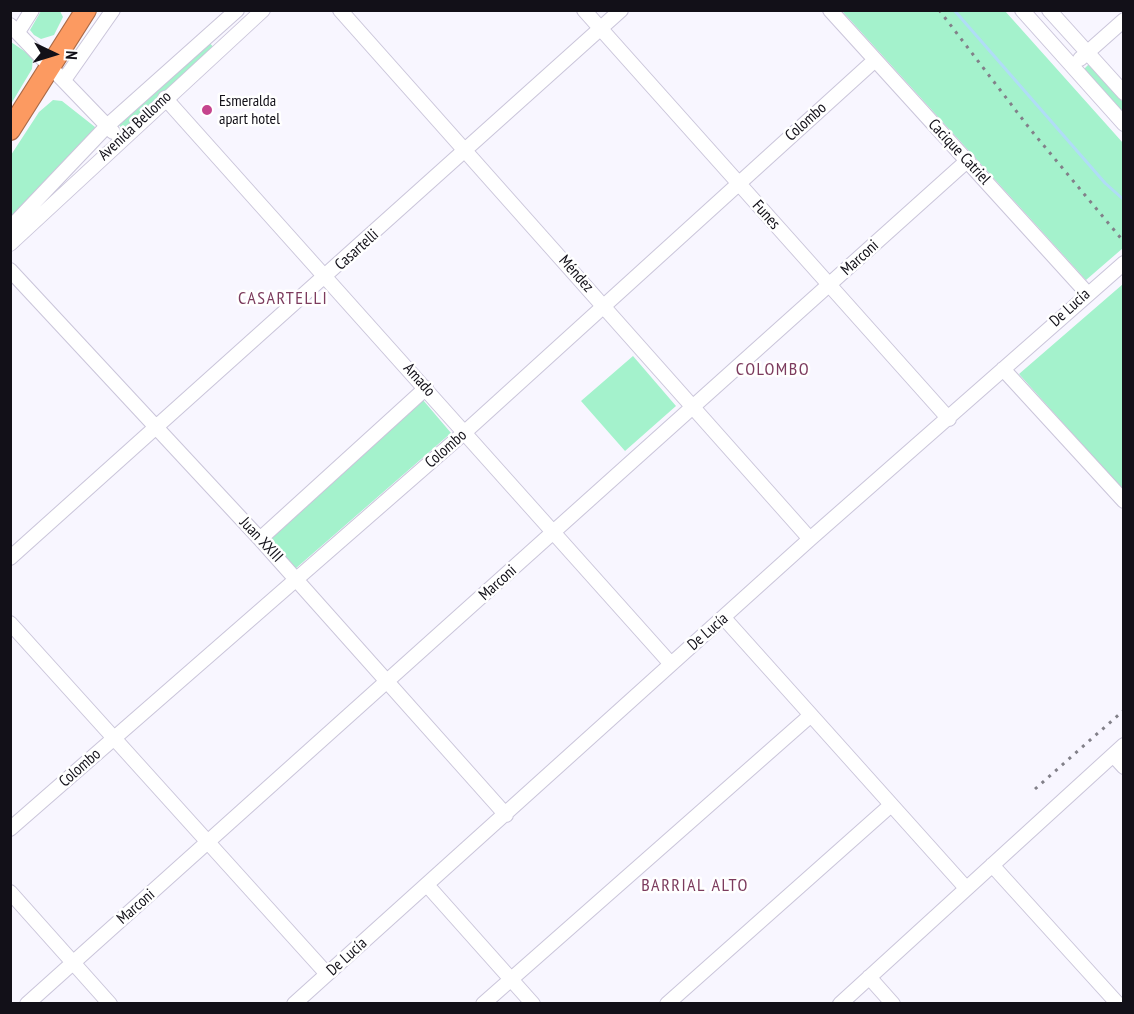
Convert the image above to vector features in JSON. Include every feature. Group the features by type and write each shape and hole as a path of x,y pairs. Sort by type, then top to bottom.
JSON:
{"highway":[{"path":"10,130 58,73 84,11"}],"street":[{"path":"32,10 14,29 120,141"},
{"path":"58,73 113,10"},
{"name":"Avenida Bellomo","path":"10,228 108,126 237,10"},
{"name":"Avenida Bellomo","path":"10,244 165,98 263,10"},
{"name":"Méndez","path":"340,10 605,306 810,540"},
{"name":"Funes","path":"584,10 949,418"},
{"name":"Casartelli","path":"10,558 326,278 621,10"},
{"name":"Cacique Catriel","path":"830,10 1087,293"},
{"path":"1022,10 1124,124"},
{"path":"1049,10 1124,93"},
{"path":"1072,66 1124,20"},
{"path":"214,31 225,44"},
{"name":"Colombo","path":"10,829 465,432 875,60"},
{"name":"Amado","path":"165,98 671,664"},
{"name":"Marconi","path":"27,1004 968,160"},
{"name":"De Lucía","path":"294,1004 671,664 1087,293 1124,263"},
{"name":"Juan XXIII","path":"10,270 297,579 506,815"},
{"path":"1003,369 1124,501"},
{"path":"260,539 426,388"},
{"path":"724,618 966,888"},
{"path":"10,623 327,974"},
{"path":"483,1004 811,715"},
{"path":"840,1004 1124,745"},
{"path":"1113,755 1124,767"},
{"path":"667,1004 891,805"},
{"path":"992,865 1118,1004"},
{"path":"428,885 533,1004"},
{"path":"10,892 110,1004"},
{"path":"869,977 893,1004"}],"green space":[{"path":"41,11 60,11 63,17 54,35 41,39 30,30"},
{"path":"842,11 1005,11 1123,143 1123,248 1086,280"},
{"path":"11,42 33,57 32,69 11,104"},
{"path":"209,42 214,48 123,130 118,124"},
{"path":"1089,64 1123,102 1123,115 1083,70"},
{"path":"53,100 62,101 95,127 93,136 11,217 11,155 39,112"},
{"path":"1123,284 1123,490 1019,374"},
{"path":"633,356 676,406 625,451 581,401"},
{"path":"423,400 451,433 295,569 267,536"}],"waterway":[{"path":"954,10 1105,183 1124,200"}],"railway":[{"path":"939,10 1030,129 1124,242"},
{"path":"1035,789 1124,710"}],"place":[{"name":"Esmeralda apart hotel","path":"207,110"}],"district":[{"name":"CASARTELLI","path":"283,299"},
{"name":"COLOMBO","path":"773,370"},
{"name":"BARRIAL ALTO","path":"695,886"}]}
